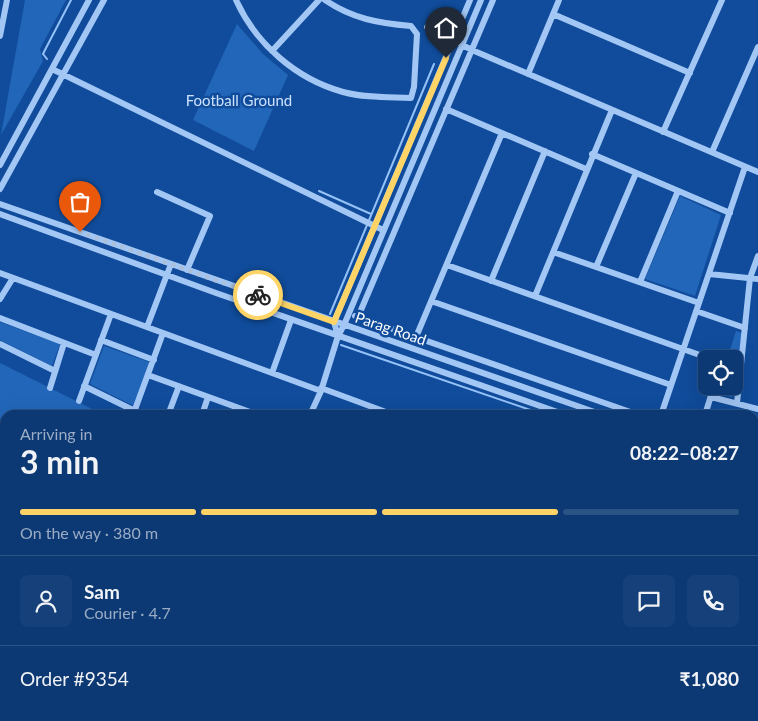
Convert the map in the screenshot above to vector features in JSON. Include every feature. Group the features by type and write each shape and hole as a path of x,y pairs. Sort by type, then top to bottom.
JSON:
{"street":[{"path":"0,35 3,7 7,0"},
{"path":"0,166 89,0"},
{"path":"0,190 104,0"},
{"path":"236,0 254,30 277,58 313,80 343,92 374,97 411,98 414,87 417,34 411,26 365,20 340,11 325,0"},
{"path":"272,51 319,0"},
{"path":"338,336 334,322 470,0"},
{"path":"312,410 321,390 338,336 481,0"},
{"path":"358,317 494,0"},
{"path":"528,74 559,0"},
{"path":"663,132 722,0"},
{"path":"553,14 690,73"},
{"path":"427,27 472,50 758,172"},
{"path":"712,152 758,48"},
{"path":"52,69 383,230"},
{"path":"446,109 586,168"},
{"path":"534,296 586,168 612,110"},
{"path":"416,337 502,133"},
{"path":"491,280 545,151"},
{"path":"592,154 730,213"},
{"path":"663,410 745,167"},
{"path":"596,267 636,173"},
{"path":"640,282 678,191"},
{"path":"157,192 210,216 187,270"},
{"name":"Parag Road","path":"0,204 589,410"},
{"name":"Parag Road","path":"0,214 290,320 552,410"},
{"path":"553,252 699,303"},
{"path":"737,403 750,278 758,256"},
{"path":"147,327 171,264"},
{"path":"447,265 698,354"},
{"path":"0,273 272,373 379,410"},
{"path":"709,274 758,279"},
{"path":"0,299 12,278"},
{"path":"431,301 671,385"},
{"path":"696,311 745,328"},
{"path":"79,401 111,314"},
{"path":"348,314 625,410"},
{"path":"0,318 96,355"},
{"path":"272,373 290,320"},
{"path":"135,410 164,333"},
{"path":"101,340 154,360"},
{"path":"50,388 64,343"},
{"path":"0,344 55,371"},
{"path":"148,375 244,410"},
{"path":"84,386 128,410"},
{"path":"170,410 179,386"},
{"path":"204,410 208,397"},
{"path":"707,410 711,397 758,409"}],"green space":[{"path":"25,0 66,0 40,49 43,61 1,135"},
{"name":"Football Ground","path":"237,24 263,54 288,75 254,151 193,120"},
{"path":"680,196 721,215 695,296 645,279"},
{"path":"0,322 60,344 52,366 0,340"},
{"path":"736,331 742,333 739,350 730,350"},
{"path":"104,346 149,362 134,406 90,384"},
{"path":"0,363 94,410 0,410"}],"waterway":[{"path":"47,59 43,54 71,0"},
{"path":"330,314 434,64"},
{"path":"319,191 371,214"},
{"path":"341,345 530,410"}],"way so far":[{"path":"80,232 258,295"}],"route":[{"path":"258,295 334,322 446,58"}]}
